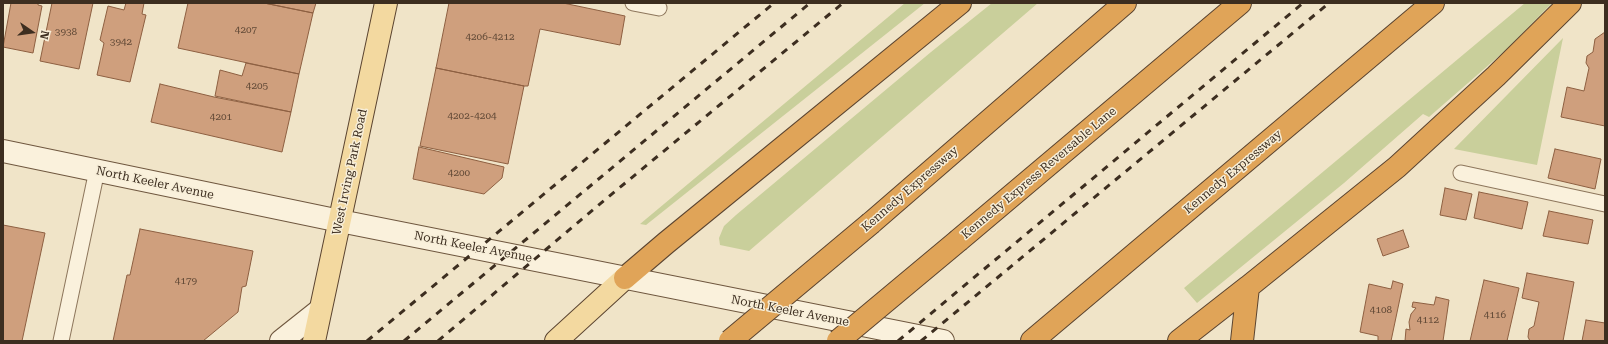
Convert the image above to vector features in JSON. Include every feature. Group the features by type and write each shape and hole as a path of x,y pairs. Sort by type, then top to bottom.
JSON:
{"highway":[{"path":"625,278 960,3"},
{"name":"Kennedy Expressway","path":"730,341 871,223 1125,3"},
{"name":"Kennedy Express Reversable Lane","path":"838,341 1240,3"},
{"name":"Kennedy Expressway","path":"1032,341 1433,3"},
{"path":"1179,341 1397,168 1496,76 1570,3"},
{"path":"1242,341 1248,286"}],"main road":[{"name":"West Irving Park Road","path":"314,341 386,3"},
{"path":"556,341 625,278"}],"street":[{"name":"North Keeler Avenue","path":"3,151 340,221 943,341"},
{"path":"282,341 320,310"}],"lane":[{"path":"633,3 659,8"},
{"path":"61,341 98,170"},
{"path":"1461,173 1605,204"}],"green space":[{"path":"905,3 925,3 646,225 640,224"},
{"path":"992,3 1038,3 749,251 720,245 719,238 724,226 736,215"},
{"path":"1525,3 1552,3 1507,49 1429,117 1423,114 1344,183 1197,303 1184,288"},
{"path":"1563,38 1537,165 1454,149"}],"building":[{"path":"11,3 38,3 38,5 42,6 33,53 3,47"},
{"path":"52,3 93,3 79,69 40,61"},
{"path":"126,3 144,3 142,14 146,15 130,82 97,75 104,43 100,40 108,6 124,10"},
{"path":"188,3 264,3 313,13 299,74 178,48"},
{"path":"264,3 316,3 313,13"},
{"path":"449,3 563,3 625,16 620,45 540,29 528,86 524,86 436,68"},
{"path":"1605,32 1605,126 1561,117 1567,87 1584,91 1589,68 1586,63 1587,56 1593,52 1595,39"},
{"path":"246,63 299,74 291,112 215,96 220,70 242,76"},
{"path":"436,68 524,86 508,164 420,146"},
{"path":"160,84 214,97 291,112 282,152 151,122"},
{"path":"419,147 504,167 502,178 484,194 413,179"},
{"path":"1555,149 1601,159 1595,189 1548,178"},
{"path":"1445,188 1472,194 1466,220 1440,215"},
{"path":"1479,192 1528,202 1522,229 1474,218"},
{"path":"1549,211 1593,220 1588,244 1543,236"},
{"path":"3,225 45,233 22,341 3,341"},
{"path":"140,229 253,251 246,286 242,287 238,312 203,341 113,341 127,275 130,275"},
{"path":"1403,230 1409,247 1383,256 1377,239"},
{"path":"1527,273 1574,282 1563,341 1530,341 1528,337 1529,329 1534,326 1539,302 1522,298"},
{"path":"1484,280 1519,288 1507,341 1470,341"},
{"path":"1393,281 1403,284 1391,341 1378,341 1378,336 1360,332 1369,284 1391,289"},
{"path":"1436,297 1449,300 1443,341 1405,341 1406,329 1410,330 1409,322 1411,314 1416,308 1412,307 1413,302 1434,305"},
{"path":"1586,320 1605,323 1605,341 1582,341"}],"railway":[{"path":"367,341 774,3"},
{"path":"404,341 810,3"},
{"path":"438,341 595,208 843,3"},
{"path":"898,341 1303,3"},
{"path":"921,341 1329,3"}]}
